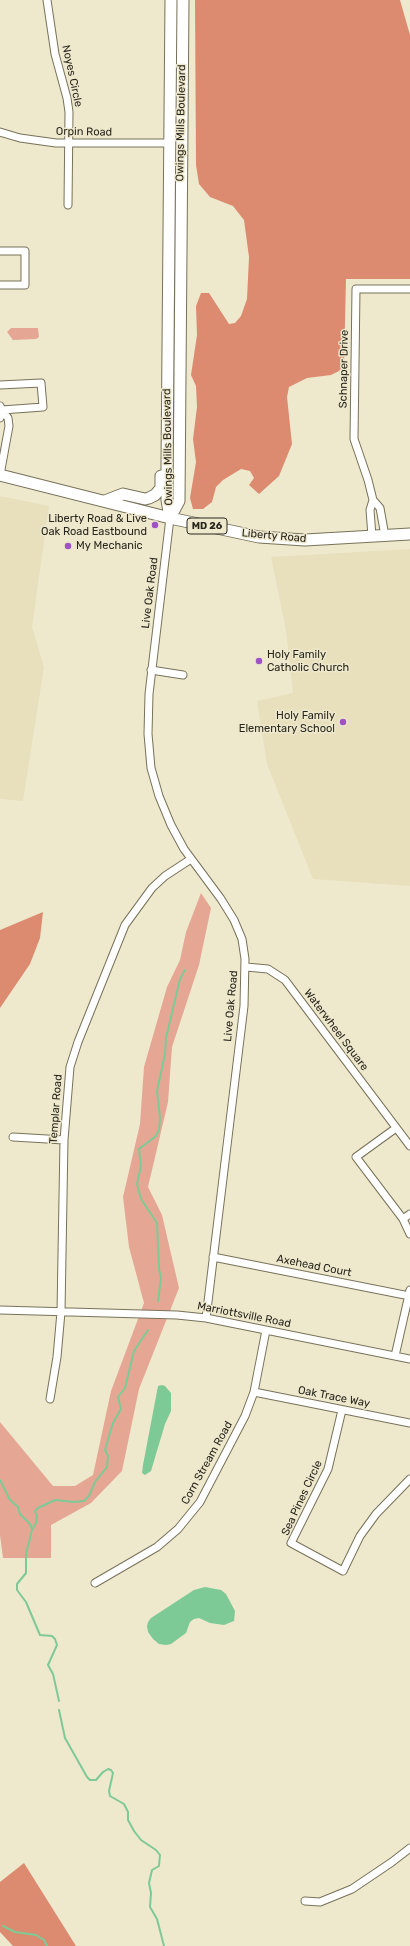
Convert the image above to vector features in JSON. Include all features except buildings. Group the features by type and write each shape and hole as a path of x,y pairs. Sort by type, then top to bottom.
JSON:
{"main road":[{"name":"Owings Mills Boulevard","path":"170,518 167,500 167,464 171,0"},
{"name":"Owings Mills Boulevard","path":"170,518 178,501 184,0"},
{"path":"105,501 123,494 145,499 155,495 161,488 161,468 167,464"},
{"name":"Liberty Road","path":"0,475 170,518 234,532 277,538 312,540 410,534"}],"street":[{"name":"Noyes Circle","path":"47,0 55,54 67,98 69,143 68,205"},
{"name":"Orpin Road","path":"0,132 32,140 69,143 170,143"},
{"path":"0,251 25,251 25,285 0,285"},
{"name":"Schnaper Drive","path":"385,536 380,508 373,500 354,439 356,289 410,289"},
{"path":"0,386 41,383 43,408 1,408"},
{"path":"0,418 1,408"},
{"path":"0,475 9,426 8,418 1,408"},
{"name":"Schnaper Drive","path":"372,536 370,510 373,500"},
{"name":"Live Oak Road","path":"170,518 151,670 147,717 152,768 159,796 177,838 221,899 234,920 242,939 246,967 244,1006 206,1318"},
{"path":"151,670 183,675"},
{"name":"Templar Road","path":"50,1399 57,1357 61,1312 64,1140 70,1067 78,1042 125,925 152,888 165,876 191,859"},
{"name":"Waterwheel Square","path":"246,967 268,969 285,980 410,1146"},
{"path":"396,1128 356,1157 403,1219 410,1234"},
{"path":"13,1137 64,1140"},
{"path":"403,1219 410,1214"},
{"name":"Axehead Court","path":"213,1257 410,1294"},
{"path":"395,1356 410,1294"},
{"name":"Marriottsville Road","path":"0,1310 177,1315 206,1318 410,1359"},
{"name":"Corn Stream Road","path":"95,1583 157,1547 178,1529 200,1502 245,1416 254,1392 266,1330"},
{"name":"Oak Trace Way","path":"254,1392 410,1424"},
{"name":"Sea Pines Circle","path":"342,1410 328,1469 292,1543 342,1571 360,1536 376,1514 410,1479"},
{"path":"305,1901 320,1902 352,1889 381,1871 410,1848"}],"shaded area":[{"path":"195,0 400,0 410,35 410,279 346,279 344,365 339,371 331,375 307,378 289,387 287,397 292,444 279,476 259,494 249,485 254,478 250,471 241,469 223,480 216,487 212,502 203,509 193,509 190,498 196,462 193,439 197,407 196,386 191,375 197,335 196,306 201,293 209,293 229,324 235,323 241,316 247,299 249,257 244,220 233,206 210,197 199,184 196,165"},
{"path":"11,328 38,328 39,337 36,339 13,340 7,332"},
{"path":"0,496 49,506 32,627 44,667 23,801 0,799"},
{"path":"410,549 410,886 313,879 267,764 257,701 293,693 286,630 271,557"},
{"path":"201,893 211,908 199,965 172,1047 168,1102 148,1187 162,1215 179,1288 139,1389 122,1471 91,1503 51,1525 51,1558 3,1558 0,1535 0,1422 53,1486 75,1486 93,1475 111,1391 144,1303 129,1247 123,1197 140,1124 144,1067 167,987 180,960 186,932"},
{"path":"43,912 40,938 30,964 0,1008 0,930"},
{"path":"158,1386 165,1386 171,1393 171,1411 165,1424 151,1471 145,1475 142,1473 143,1465"},
{"path":"205,1587 221,1590 226,1594 235,1611 234,1621 224,1625 210,1623 199,1618 194,1619 190,1622 186,1633 171,1644 159,1644 153,1639 148,1632 147,1626 151,1618 194,1590"},
{"path":"24,1863 76,1946 13,1946 0,1932 0,1882"}],"waterway":[{"path":"158,1301 161,1278 159,1269 157,1223 141,1199 137,1184 141,1166 139,1149 156,1136 159,1130 160,1118 157,1091 165,1054 166,1038 180,979 185,970"},
{"path":"32,1530 36,1523 37,1517 35,1511 38,1508 55,1500 74,1502 84,1501 89,1496 95,1482 107,1467 108,1456 105,1450 113,1423 121,1409 118,1397 125,1388 134,1351 148,1330"},
{"path":"0,1480 10,1500 18,1507 20,1514 30,1524 32,1530 26,1554 26,1573 17,1584 17,1590 26,1602 40,1635 52,1636 55,1639 57,1645 48,1665 53,1674 59,1701"},
{"path":"59,1710 65,1738 87,1777 90,1780 96,1780 103,1772 108,1769 111,1770 113,1773 109,1791 110,1796 124,1804 128,1812 128,1820 134,1831 141,1840 156,1850 160,1855 159,1866 152,1870 149,1883 151,1893 150,1907 157,1919 164,1946"},
{"path":"3,1926 15,1932 36,1935 44,1940 47,1946"}],"place":[{"name":"Liberty Road & Live Oak Road Eastbound","path":"155,525"},
{"name":"My Mechanic","path":"68,546"},
{"name":"Holy Family Catholic Church","path":"259,661"},
{"name":"Holy Family Elementary School","path":"343,722"}]}
